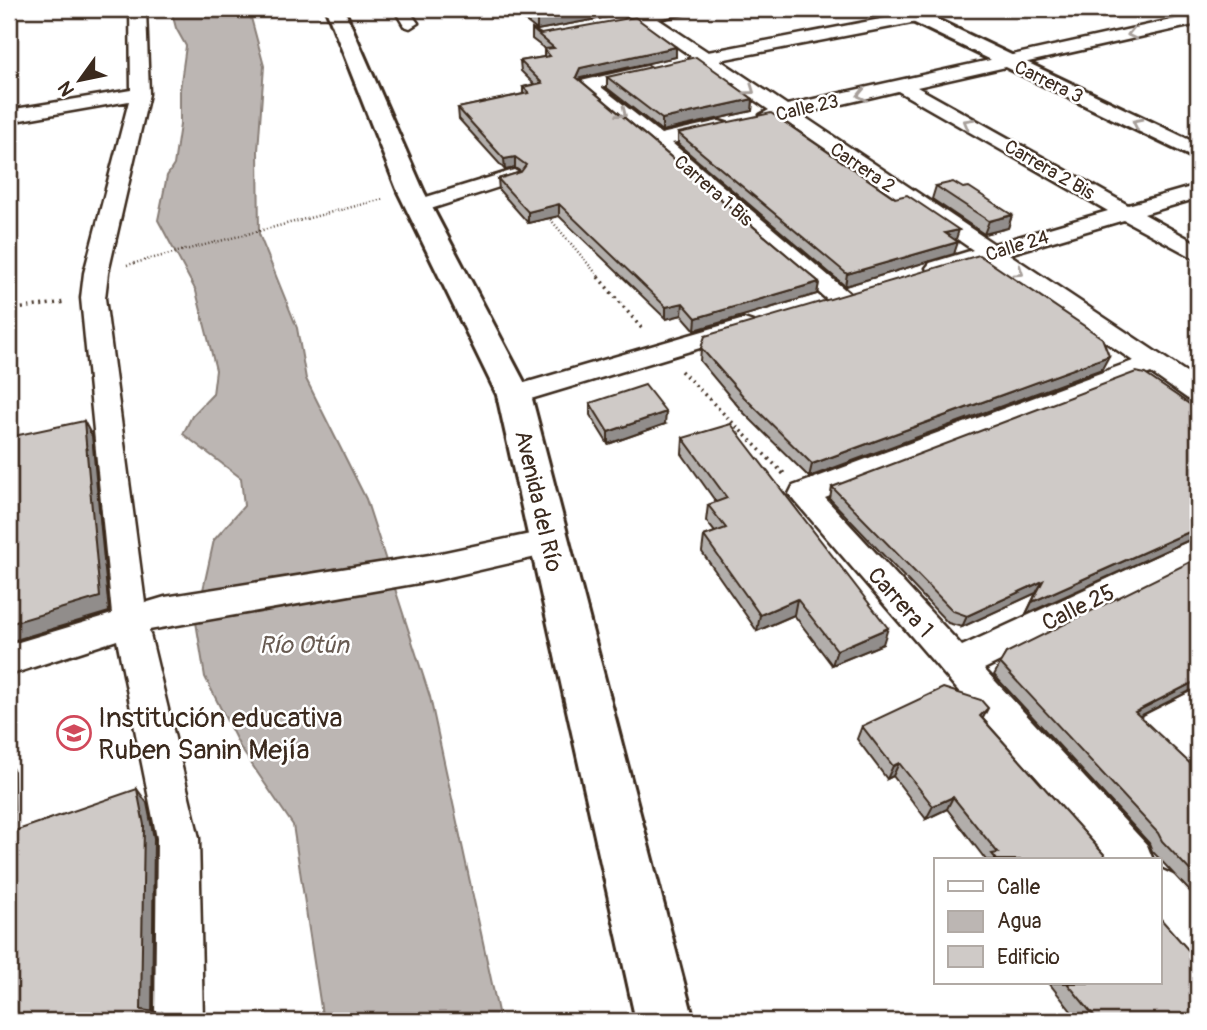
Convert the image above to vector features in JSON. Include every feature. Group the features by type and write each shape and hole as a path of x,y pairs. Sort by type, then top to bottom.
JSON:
{"main road":[{"name":"Avenida del Río","path":"335,9 415,200 514,395 665,1021"},
{"path":"1180,9 1198,18"},
{"name":"Carrera 3","path":"909,13 1198,153"}],"street":[{"path":"138,9 140,94 96,273 93,298 147,616 178,838 179,1021"},
{"path":"401,9 410,23"},
{"path":"632,16 687,9"},
{"path":"704,58 909,13"},
{"name":"Carrera 2","path":"632,16 704,58 1198,393"},
{"name":"Calle 23","path":"757,118 1198,18"},
{"name":"Carrera 1 Bis","path":"704,58 587,85 657,141 839,298"},
{"name":"Carrera 2 Bis","path":"902,86 1198,253"},
{"path":"9,116 140,94"},
{"path":"657,141 732,124"},
{"path":"415,200 514,176"},
{"name":"Calle 24","path":"915,275 1198,191"},
{"path":"814,306 865,290"},
{"path":"514,395 764,321"},
{"path":"804,494 1154,363"},
{"name":"Carrera 1","path":"804,494 1130,858"},
{"path":"9,660 147,616 436,567 549,542"},
{"name":"Calle 25","path":"957,665 1198,548"},
{"path":"1162,893 1198,934"}],"path":[{"path":"514,176 662,352 804,494"},
{"path":"128,264 281,223 415,200"},
{"path":"9,310 93,298"}],"water":[{"name":"Río Otún","path":"171,9 244,9 250,14 264,66 258,151 259,234 297,328 306,379 366,499 430,697 500,1021 323,1021 293,825 240,747 205,677 196,622 214,540 244,506 241,478 183,434 192,416 213,394 216,370 196,291 158,220 167,176 174,165 186,46 176,28"}],"building":[{"path":"524,9 589,9 537,19"},
{"path":"635,17 676,47 580,68 576,77 819,282 696,318 683,303 666,307 559,204 528,212 498,179 521,172 526,165 515,157 504,159 458,108 529,93 523,87 542,83 520,61 550,56 544,49 554,48 532,29 541,34"},
{"path":"696,57 753,99 662,119 607,77"},
{"path":"771,113 895,198 907,195 959,230 945,233 958,242 847,274 678,133"},
{"path":"953,182 963,188 969,187 1012,215 989,221 936,186"},
{"path":"979,255 1102,338 1109,356 812,464 744,397 701,348 705,336"},
{"path":"1136,372 1145,374 1198,410 1198,528 1032,602 1043,581 967,616 953,611 832,487"},
{"path":"645,385 666,412 608,432 590,403"},
{"path":"84,421 100,597 9,624 9,437"},
{"path":"731,424 888,628 837,650 797,599 760,615 704,536 726,528 708,505 727,498 683,438"},
{"path":"1198,558 1198,680 1135,712 1198,770 1198,879 1000,663 1006,653"},
{"path":"943,688 981,700 988,708 980,716 1107,858 995,858 992,854 998,853 953,797 933,806 899,763 893,766 862,726"},
{"path":"137,789 144,825 141,1010 163,1013 164,1021 9,1021 9,833"},
{"path":"1162,920 1198,961 1198,1021 1098,1021 1068,984 1162,984"}],"place":[{"name":"Institución educativa Ruben Sanin Mejía","path":"74,733"}]}
